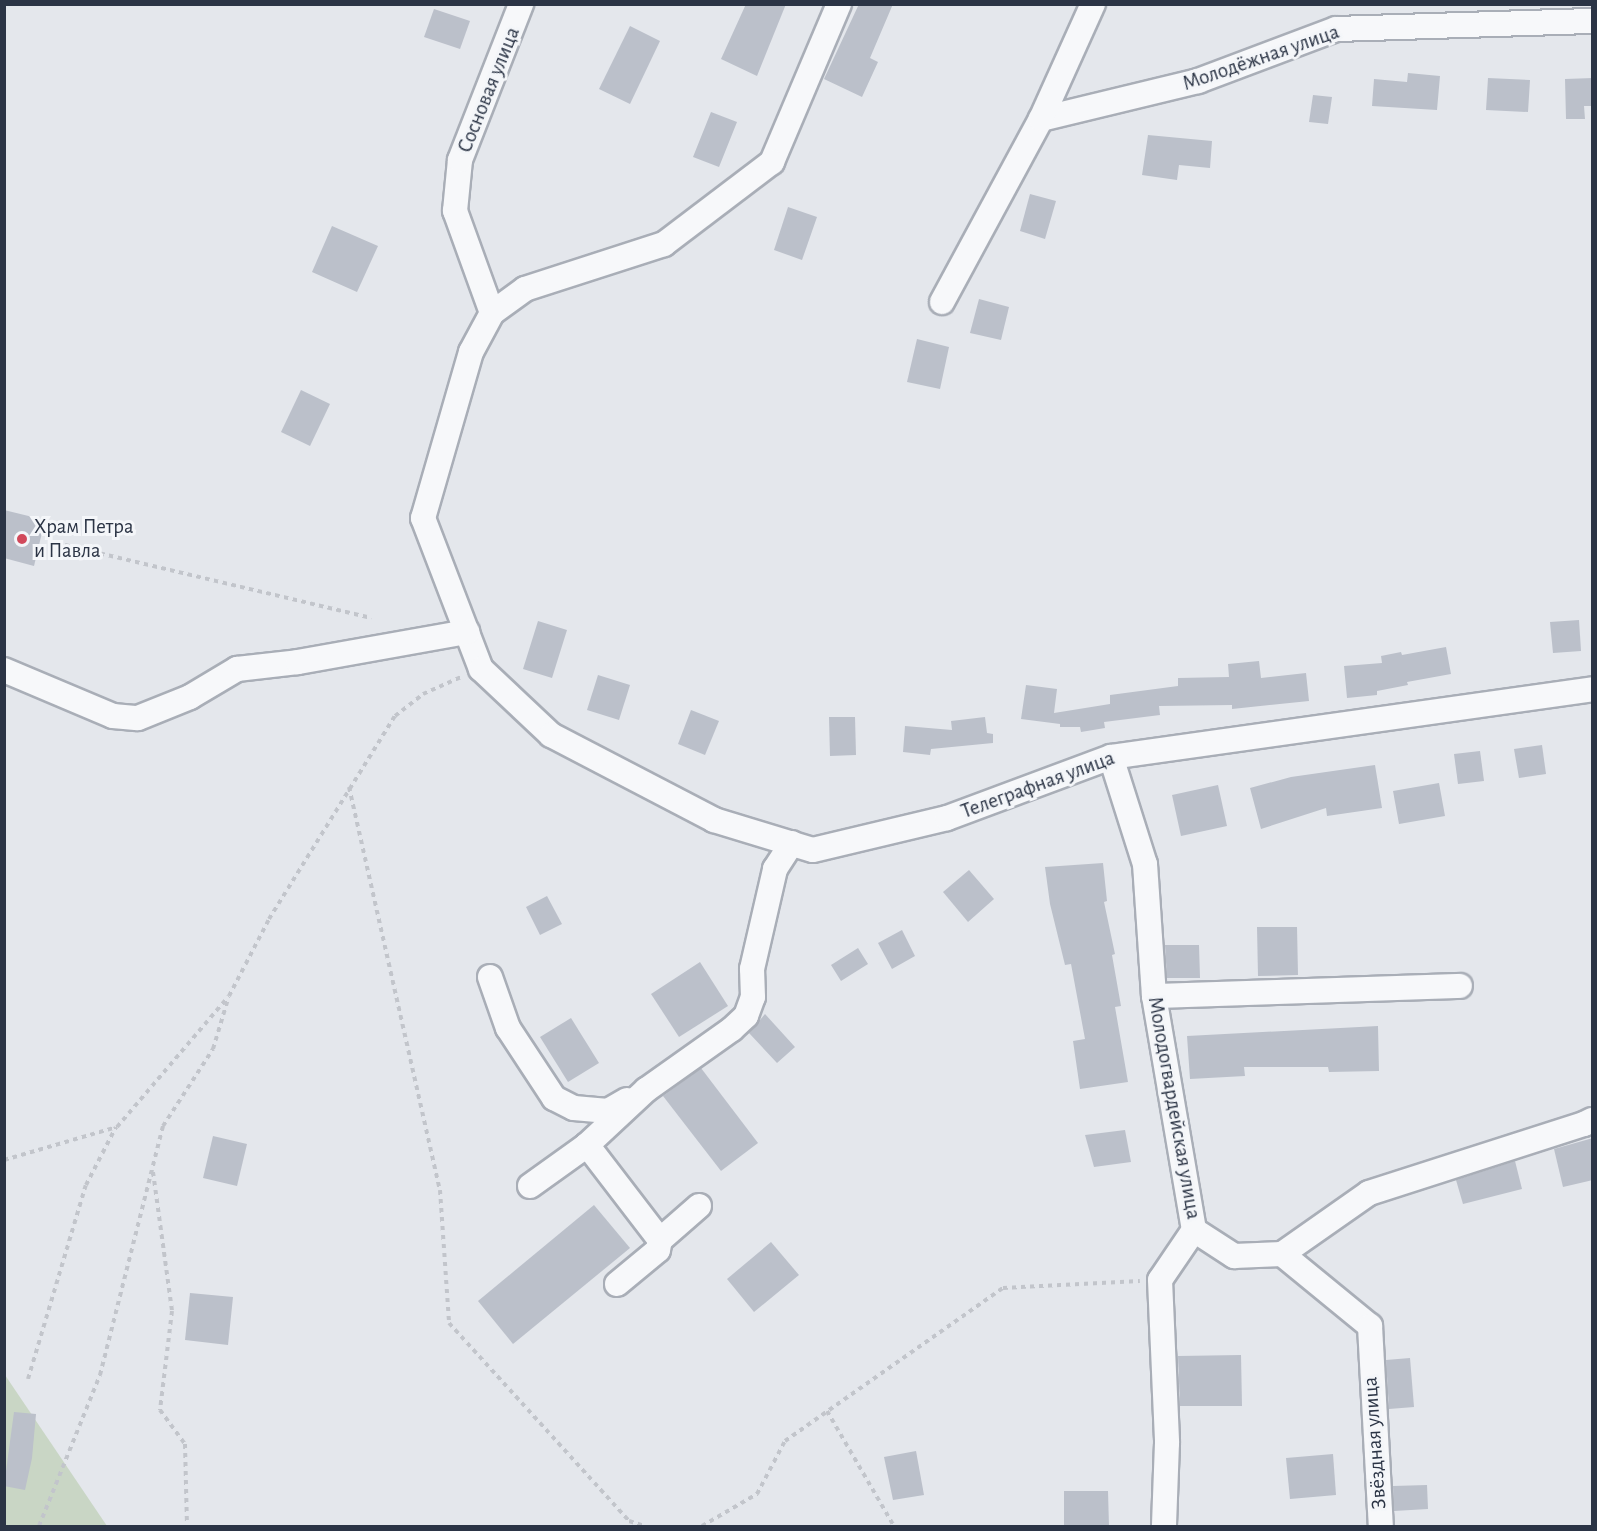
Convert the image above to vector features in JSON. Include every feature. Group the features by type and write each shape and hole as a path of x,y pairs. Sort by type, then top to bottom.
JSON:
{"street":[{"name":"Сосновая улица","path":"492,313 455,211 460,160 521,4"},
{"path":"481,669 423,518 471,352 492,313 525,290 664,244 772,162 839,4"},
{"path":"942,302 1041,119 1093,4"},
{"name":"Молодёжная улица","path":"1041,119 1198,81 1336,29 1593,21"},
{"path":"4,670 113,716 138,718 190,697 237,669 297,662 337,653 466,632"},
{"name":"Телеграфная улица","path":"481,669 551,735 714,820 813,850 947,818 1111,757 1593,689"},
{"name":"Молодогвардейская улица","path":"1111,757 1145,864 1154,996 1194,1230 1160,1280"},
{"path":"490,977 508,1028 554,1098 574,1108 608,1111 646,1090 732,1029 746,1016 753,997 752,969 775,869 792,843"},
{"path":"1154,996 1460,986"},
{"path":"530,1186 587,1145 646,1090"},
{"path":"1194,1230 1234,1256 1282,1254 1369,1193 1584,1124 1593,1119"},
{"path":"587,1145 660,1240"},
{"path":"617,1284 658,1250 660,1240 699,1206"},
{"name":"Звёздная улица","path":"1282,1254 1370,1326 1370,1360 1381,1527"},
{"path":"1160,1280 1167,1443 1164,1527"}],"path":[{"path":"65,545 371,618"},
{"path":"39,1527 100,1375 163,1126 213,1049 229,996 269,919 395,716 423,694 481,669"},
{"path":"349,787 440,1190 449,1323 629,1521 644,1527"},
{"path":"28,1379 86,1185 117,1127 229,996"},
{"path":"4,1160 117,1127"},
{"path":"152,1168 172,1311 160,1410 185,1444 187,1527"},
{"path":"702,1527 757,1494 785,1441 1003,1288 1160,1280"},
{"path":"827,1412 894,1527"}],"green space":[{"path":"5,1375 107,1526 5,1526"}],"building":[{"path":"746,4 786,4 757,76 721,59"},
{"path":"859,4 893,4 870,58 878,62 862,97 824,79"},
{"path":"434,9 470,21 460,49 424,37"},
{"path":"630,26 660,41 630,104 599,89"},
{"path":"1408,73 1440,76 1437,110 1372,106 1374,79 1407,82"},
{"path":"1488,78 1530,80 1528,112 1486,110"},
{"path":"1593,78 1593,106 1584,106 1585,119 1566,119 1565,79"},
{"path":"1313,95 1332,97 1328,124 1309,122"},
{"path":"711,112 737,122 719,167 693,157"},
{"path":"1148,135 1212,141 1210,168 1179,165 1177,180 1142,175"},
{"path":"1030,194 1056,201 1045,239 1020,231"},
{"path":"788,207 817,217 802,260 774,250"},
{"path":"332,226 378,246 357,292 312,272"},
{"path":"979,299 1009,307 1001,340 970,333"},
{"path":"917,339 949,347 940,389 907,382"},
{"path":"301,390 330,404 310,446 281,432"},
{"name":"Храм Петра и Павла","path":"4,510 45,520 34,566 4,558"},
{"path":"1579,620 1581,651 1553,653 1550,622"},
{"path":"538,621 567,630 552,678 523,669"},
{"path":"1446,647 1451,674 1407,682 1408,685 1377,691 1377,695 1347,698 1344,666 1382,663 1381,656 1401,652 1402,655"},
{"path":"1259,661 1261,678 1306,673 1309,701 1232,709 1232,705 1159,706 1160,715 1104,722 1105,728 1081,732 1080,727 1060,727 1060,724 1021,719 1026,685 1057,689 1054,713 1110,704 1110,695 1178,686 1178,678 1229,677 1228,664"},
{"path":"598,675 630,685 619,720 587,710"},
{"path":"691,710 719,721 705,755 678,744"},
{"path":"829,717 855,717 856,755 830,756"},
{"path":"985,717 987,733 993,734 993,743 931,749 930,755 903,752 905,726 952,730 951,721"},
{"path":"1542,745 1546,774 1519,778 1514,749"},
{"path":"1480,751 1484,781 1458,784 1454,754"},
{"path":"1375,765 1382,808 1327,816 1326,808 1261,829 1250,788 1291,777"},
{"path":"1439,783 1445,816 1399,824 1393,791"},
{"path":"1218,785 1227,826 1181,836 1172,795"},
{"path":"1103,863 1107,901 1104,902 1115,954 1112,955 1121,1006 1115,1007 1128,1082 1080,1089 1073,1041 1085,1039 1071,964 1065,965 1050,904 1045,867"},
{"path":"969,870 994,899 968,922 943,892"},
{"path":"547,896 562,924 540,935 526,907"},
{"path":"1257,927 1297,927 1298,975 1258,976"},
{"path":"902,930 915,956 892,969 878,943"},
{"path":"1165,945 1199,945 1200,978 1167,978"},
{"path":"858,948 868,964 841,981 831,965"},
{"path":"700,962 728,1006 679,1037 651,994"},
{"path":"765,1014 795,1047 777,1063 749,1033"},
{"path":"571,1018 599,1063 568,1082 540,1037"},
{"path":"1378,1026 1379,1071 1329,1072 1328,1067 1244,1067 1245,1076 1190,1079 1187,1036"},
{"path":"701,1068 758,1143 721,1171 663,1096"},
{"path":"1125,1130 1131,1162 1094,1167 1085,1135"},
{"path":"213,1136 247,1144 237,1186 203,1178"},
{"path":"1593,1138 1593,1180 1563,1187 1554,1149"},
{"path":"1515,1161 1522,1189 1463,1204 1456,1180"},
{"path":"594,1205 630,1248 513,1344 478,1301"},
{"path":"771,1242 799,1275 754,1312 727,1279"},
{"path":"190,1293 233,1297 228,1345 185,1340"},
{"path":"1241,1355 1242,1406 1180,1406 1178,1356"},
{"path":"1410,1358 1414,1407 1389,1409 1386,1360"},
{"path":"14,1412 36,1414 32,1458 25,1490 4,1486"},
{"path":"916,1451 924,1495 893,1500 884,1457"},
{"path":"1333,1454 1336,1495 1290,1499 1286,1458"},
{"path":"1427,1485 1428,1509 1394,1511 1393,1486"},
{"path":"1064,1491 1108,1491 1109,1527 1064,1527"}],"place":[{"name":"Храм Петра и Павла","path":"22,539"}]}
